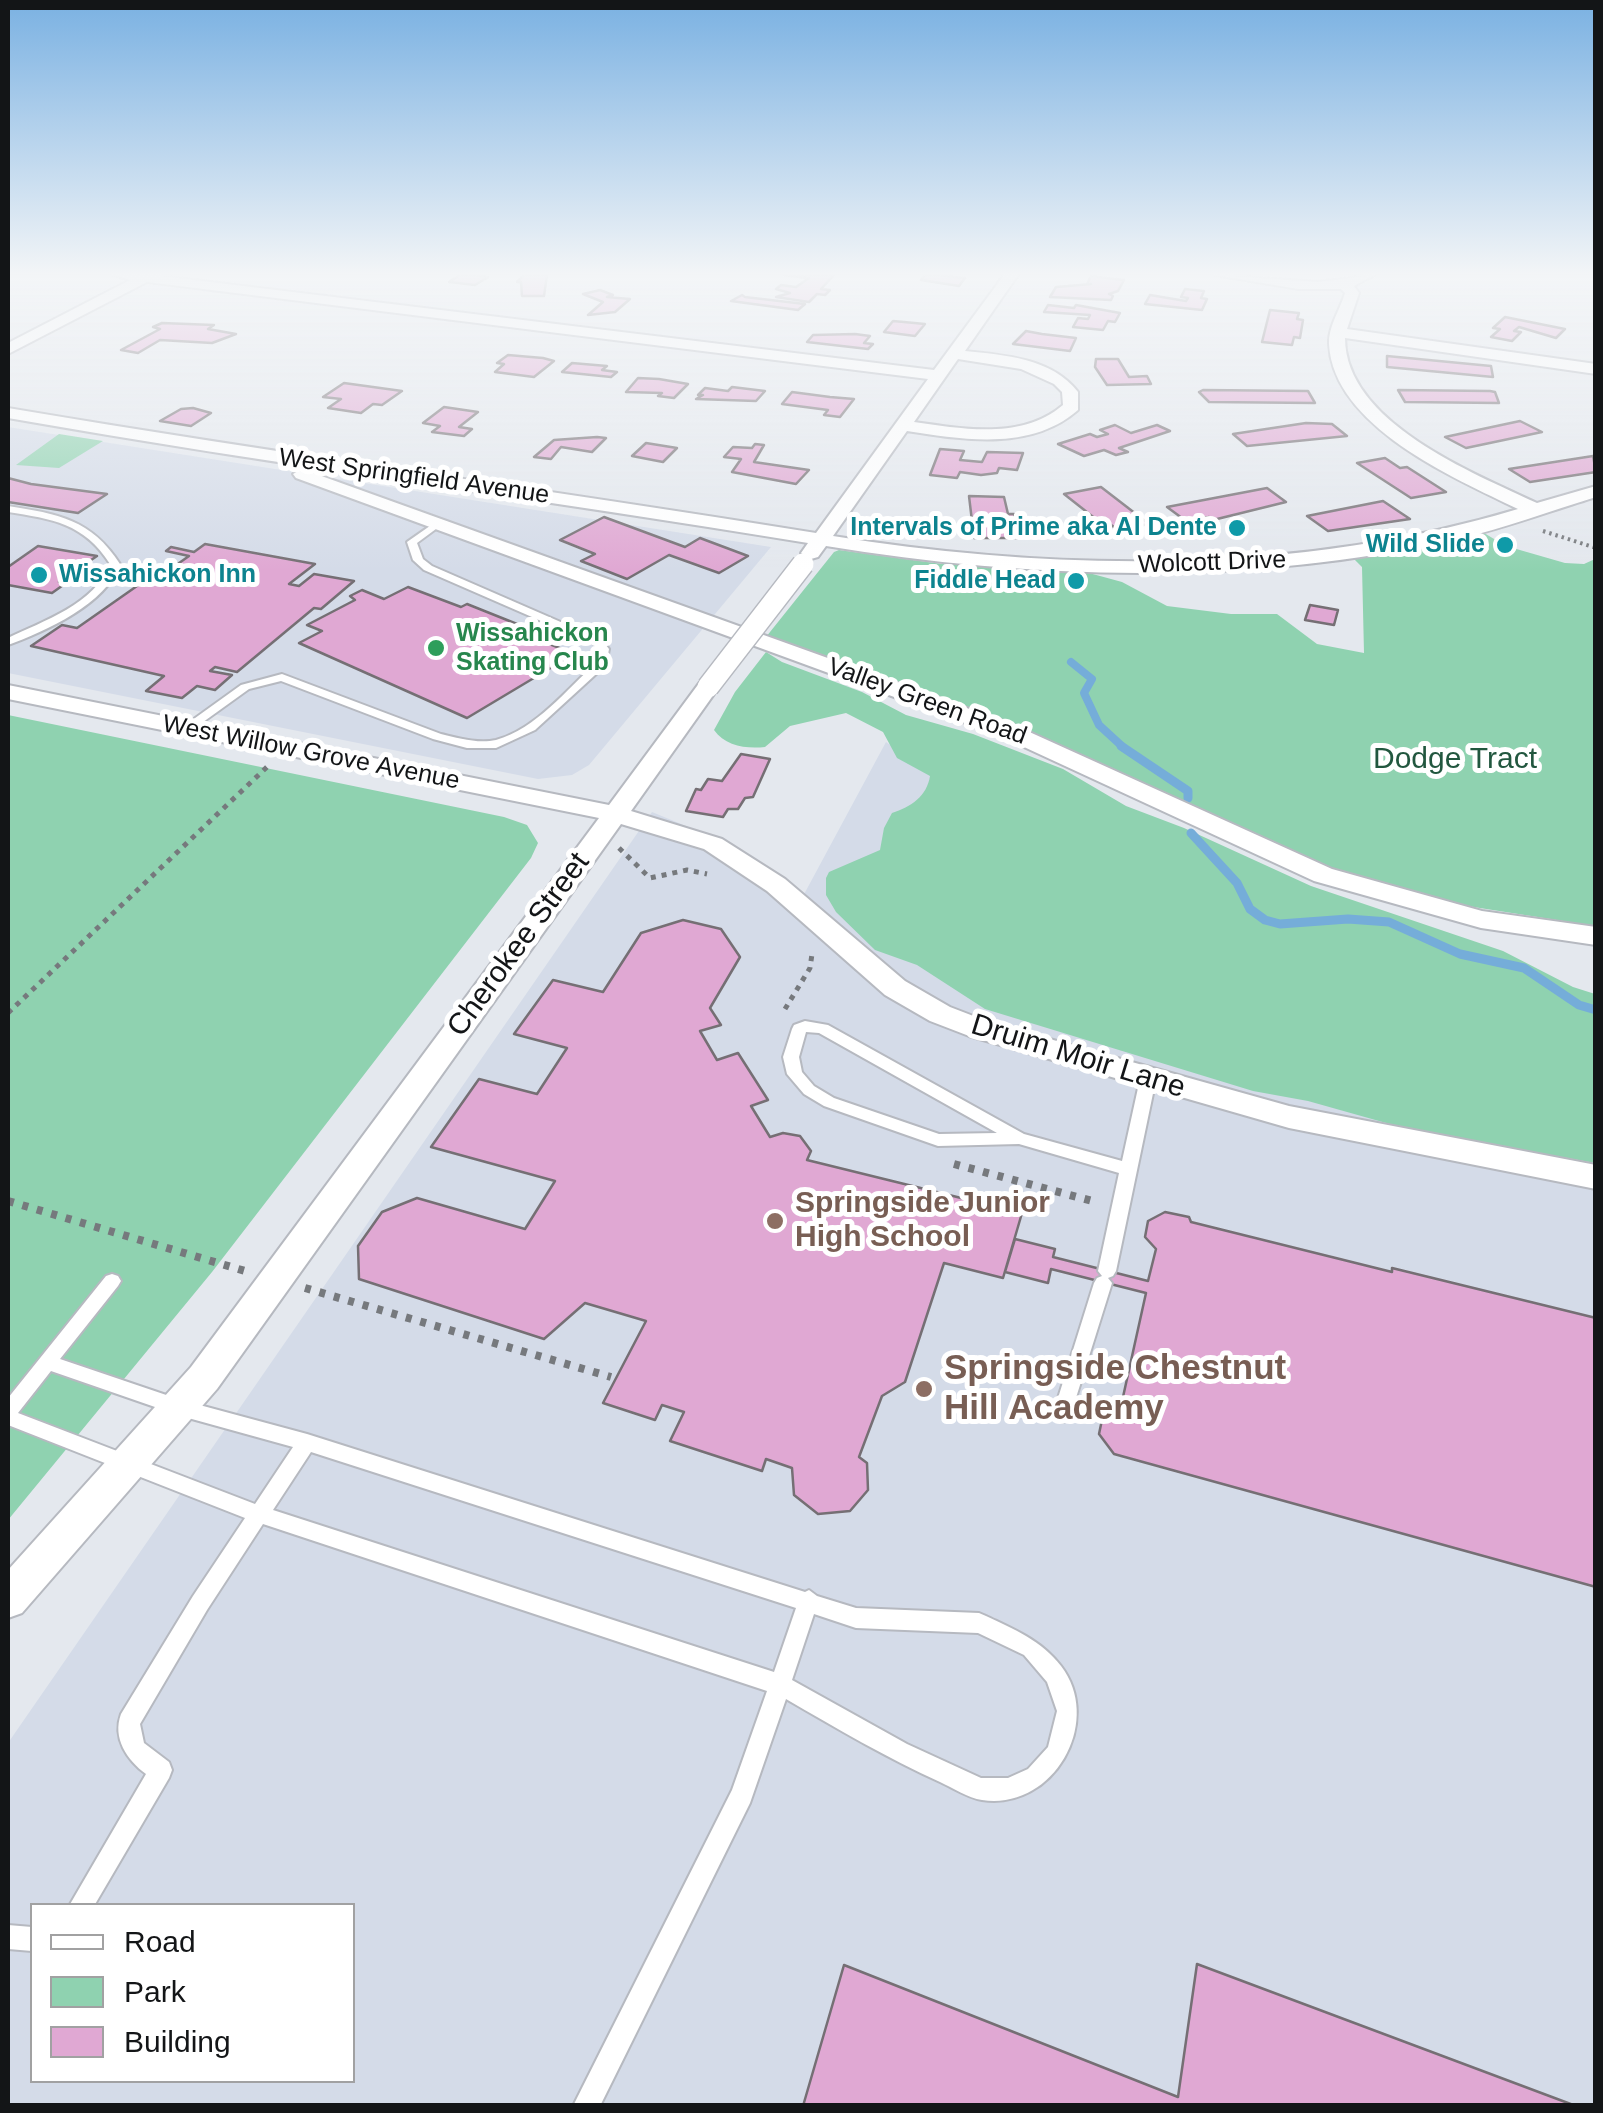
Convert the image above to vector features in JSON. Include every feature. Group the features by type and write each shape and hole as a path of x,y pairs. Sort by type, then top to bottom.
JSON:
{"street":[{"path":"925,374 936,375"},
{"path":"900,425 969,434 1006,433 1055,420 1072,406 1074,397 1048,374"},
{"path":"1346,374 1362,399 1384,422 1444,464 1534,509"},
{"name":"Cherokee Street","path":"8,1599 125,1465 181,1408 614,814 803,564 936,375"},
{"name":"West Springfield Avenue","path":"8,413 258,456 488,485 821,539"},
{"name":"Valley Green Road","path":"258,456 1006,730 1324,875 1481,919 1596,936"},
{"name":"Wolcott Drive","path":"821,539 989,561 1190,566 1371,550 1455,534 1596,491"},
{"name":"West Willow Grove Avenue","path":"8,692 614,814"},
{"name":"Druim Moir Lane","path":"614,814 713,844 776,885 895,988 940,1014 1148,1078 1326,1126 1596,1177"}],"lane":[{"path":"8,508 74,521 107,548 115,564 110,581 88,600 8,642"},
{"path":"188,728 244,687 282,677 405,726 467,744 496,744 531,728 602,664 604,649 598,642 428,568 418,560 412,542 437,524"},
{"path":"1019,1138 938,1140 829,1102 809,1090 795,1074 790,1057 799,1029 806,1026 823,1030 1019,1138 1128,1169"},
{"path":"1062,1414 1105,1277 1148,1078"},
{"path":"48,1362 181,1408 307,1442 810,1600 856,1618 979,1623 1031,1648 1056,1676 1068,1711 1057,1753 1036,1777 1008,1789 980,1789 900,1752 783,1686 259,1514 125,1465 8,1414 48,1362 112,1281"},
{"path":"84,1903 161,1770 137,1755 129,1739 129,1722 200,1603 307,1442"},
{"path":"586,2106 742,1795 810,1600"}],"path":[{"path":"1543,531 1596,548"},
{"path":"8,1013 269,765"},
{"path":"618,846 650,878"},
{"path":"8,1201 256,1274"},
{"path":"294,1285 611,1377"}],"shaded area":[{"path":"8,427 771,547 589,765 572,775 538,779 8,673"},
{"name":"Springside Chestnut Hill Academy","path":"886,742 1165,935 1595,1046 1595,2105 8,2106 8,1743 652,812 727,843 802,898"}],"green space":[{"path":"59,434 103,441 59,468 16,465"},
{"name":"Dodge Tract","path":"1484,533 1506,546 1565,563 1584,564 1595,559 1595,926 1448,903 1343,873 1028,731 766,637 839,550 942,564 1089,573 1122,582 1167,606 1231,614 1277,614 1317,644 1364,653 1362,567 1353,558"},
{"path":"766,652 906,715 973,734 1063,769 1126,806 1311,886 1503,951 1595,994 1595,1163 1411,1130 1308,1101 1253,1091 985,1009 917,965 875,950 836,912 826,895 826,878 829,872 880,850 892,813 917,800 930,776 897,758 883,732 846,713 790,726 765,747 743,747 724,740 714,730 735,692"},
{"path":"8,715 504,817 527,825 538,843 531,858 212,1272 8,1520"}],"building":[{"path":"578,374 615,374 611,377"},
{"path":"1099,374 1147,376 1151,384 1107,385"},
{"path":"638,378 688,384 674,398 658,396 662,393 626,392"},
{"path":"344,383 402,391 361,413 328,408 341,399 323,397"},
{"path":"732,387 765,391 756,401 696,399 705,388 728,391"},
{"path":"1398,390 1490,391 1495,392 1499,403 1405,402"},
{"path":"1308,391 1315,403 1209,402 1199,392"},
{"path":"792,392 854,399 840,417 824,415 828,410 782,404"},
{"path":"444,407 478,412 459,427 472,429 464,436 432,432 440,426 423,423"},
{"path":"181,409 211,413 191,426 160,421"},
{"path":"1520,421 1542,432 1466,448 1445,437"},
{"path":"1306,423 1332,424 1347,436 1247,446 1233,434"},
{"path":"1115,425 1131,433 1157,425 1170,431 1119,448 1128,452 1116,455 1104,450 1084,456 1058,444 1090,434 1108,434 1100,430"},
{"path":"606,438 592,452 561,447 551,459 534,457 554,440"},
{"path":"646,443 677,448 663,462 632,456"},
{"path":"755,444 764,445 754,462 809,470 796,484 732,472 741,459 724,457 733,447 752,448"},
{"path":"940,449 964,451 960,460 982,462 987,452 1023,453 1017,470 999,468 997,473 981,475 960,472 957,478 930,475"},
{"path":"1593,456 1596,472 1530,482 1509,469"},
{"path":"1385,458 1446,492 1411,498 1357,463"},
{"path":"8,478 107,494 78,513 8,502"},
{"path":"1101,487 1149,524 1118,530 1103,519 1097,520 1064,494"},
{"path":"1267,488 1286,502 1213,520 1209,517 1186,521 1167,507"},
{"path":"969,496 1004,497 1008,514 1014,514 1018,538 974,538"},
{"path":"1383,501 1410,519 1328,531 1307,516"},
{"path":"604,517 685,547 700,538 748,556 719,573 669,555 627,579 581,561 595,554 560,540"},
{"path":"205,544 315,564 289,584 299,586 314,574 354,581 321,609 314,608 237,672 215,667 210,671 232,675 215,690 197,686 182,698 146,691 164,676 31,646 62,625 77,628 147,579 155,580 189,556 166,551 171,547 194,552"},
{"name":"Wissahickon Inn","path":"38,546 97,556 59,582 66,583 52,593 8,585 8,567"},
{"name":"Wissahickon Skating Club","path":"408,587 461,607 467,604 542,634 535,638 574,654 467,718 299,643 322,631 307,625 355,600 350,596 362,590 384,599"},
{"path":"1310,605 1338,610 1334,625 1305,620"},
{"path":"741,754 770,759 753,797 745,798 738,809 728,809 723,817 686,811 696,789 701,790 708,779 722,781"},
{"name":"Springside Junior High School","path":"683,920 721,929 740,957 710,1008 721,1025 700,1031 717,1060 738,1053 768,1100 751,1106 770,1137 783,1133 800,1136 811,1151 807,1160 1022,1213 1003,1278 944,1263 905,1382 882,1396 859,1457 867,1463 868,1490 850,1511 818,1514 794,1495 792,1468 766,1459 762,1471 670,1441 684,1412 662,1405 655,1420 603,1403 646,1321 585,1303 544,1339 359,1279 358,1246 382,1212 417,1198 525,1229 555,1181 431,1147 479,1079 537,1094 567,1048 514,1034 553,980 603,992 641,933"},
{"path":"1165,1212 1189,1217 1191,1222 1392,1272 1392,1268 1596,1318 1596,1587 1114,1454 1099,1434 1103,1415 1121,1406 1146,1293 1051,1269 1048,1283 1005,1272 1015,1239 1055,1249 1053,1257 1148,1281 1156,1249 1145,1237 1148,1221"},
{"path":"1197,1964 1576,2106 803,2106 844,1965 1178,2097"}],"waterway":[{"path":"1071,662 1092,679 1084,693 1099,725 1124,748"},
{"path":"1121,746 1188,791 1188,798"},
{"path":"1191,833 1237,883 1250,909 1265,920 1280,924 1348,919 1389,922 1460,954 1524,968 1579,1005 1596,1010"}],"place":[{"name":"Intervals of Prime aka Al Dente","path":"1237,528"},
{"name":"Wild Slide","path":"1505,545"},
{"name":"Wissahickon Inn","path":"39,575"},
{"name":"Fiddle Head","path":"1076,581"},
{"name":"Wissahickon Skating Club","path":"436,648"},
{"name":"Springside Junior High School","path":"775,1221"},
{"name":"Springside Chestnut Hill Academy","path":"924,1389"}]}
